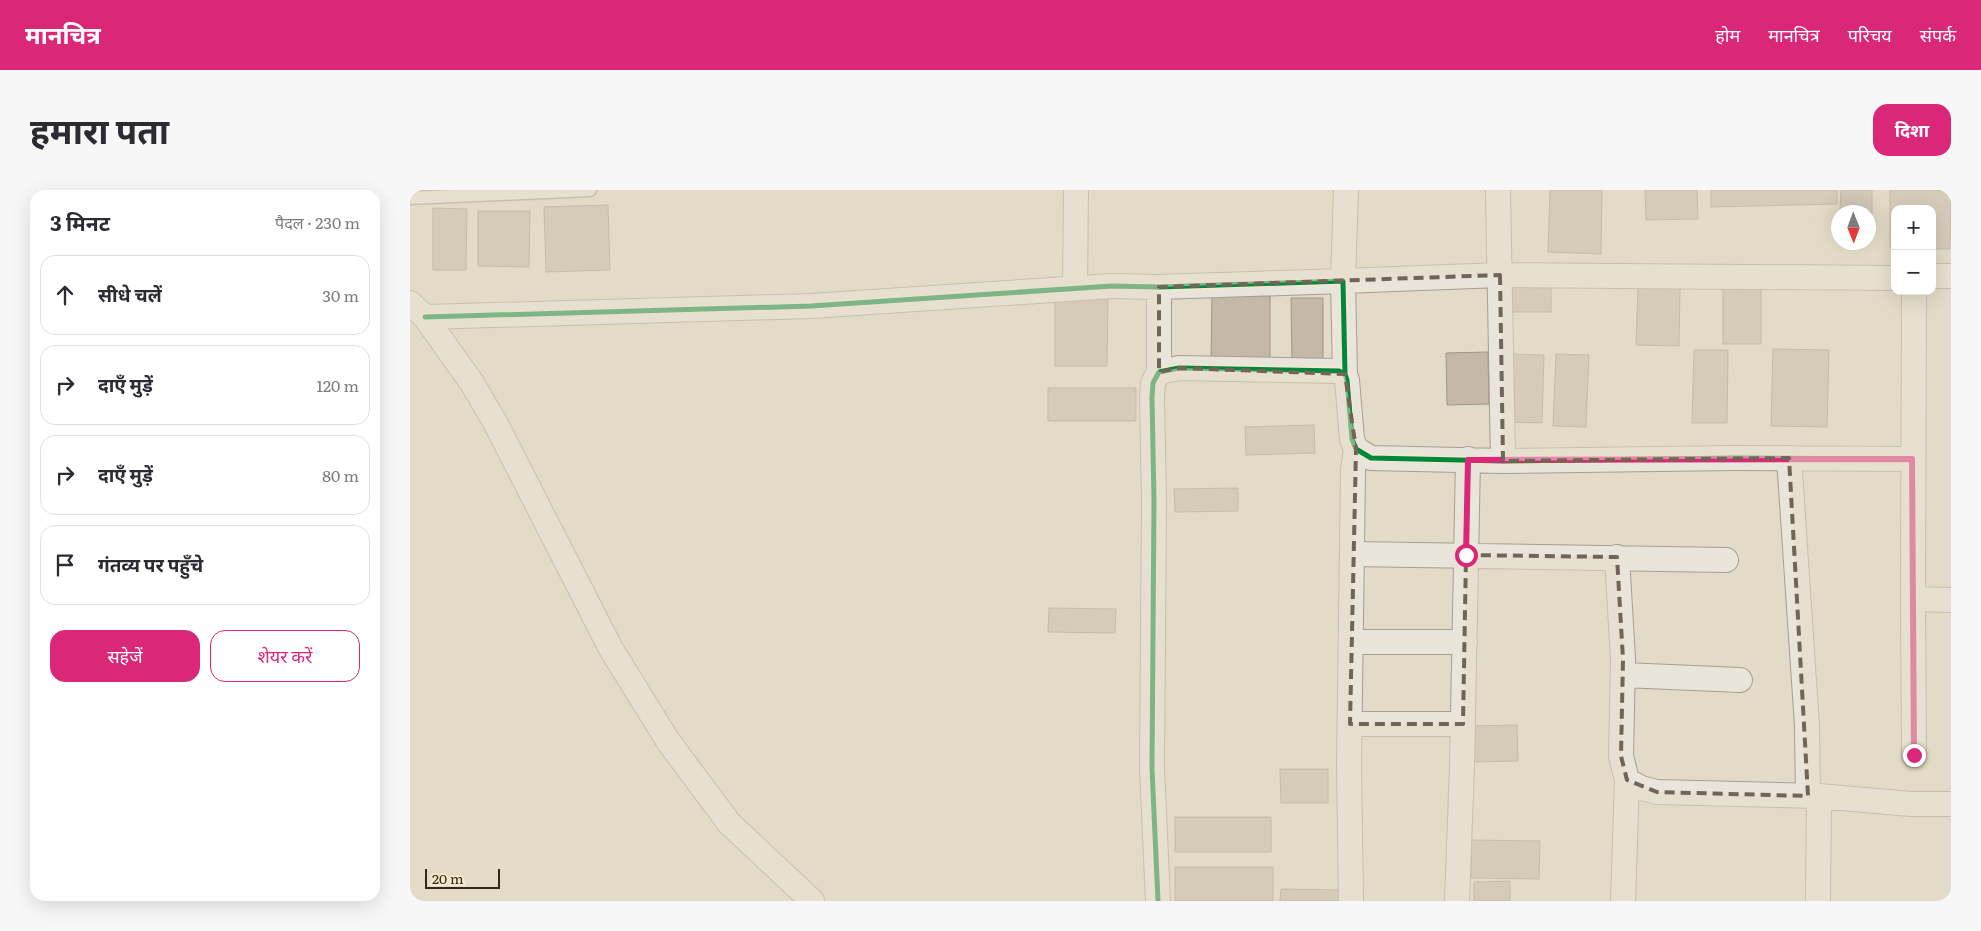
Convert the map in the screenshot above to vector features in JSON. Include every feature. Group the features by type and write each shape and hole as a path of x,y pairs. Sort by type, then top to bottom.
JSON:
{"street":[{"path":"1075,288 1076,190"},
{"path":"1346,190 1343,281 1345,374 1349,386 1352,439 1356,449 1352,554 1350,724 1351,901"},
{"path":"1498,190 1503,461"},
{"path":"418,310 811,306 1075,288 1159,287 1500,275 1891,278"},
{"path":"1936,276 1951,276"},
{"path":"1158,901 1152,768 1154,501 1152,397 1153,383 1158,372 1159,287"},
{"path":"1914,295 1912,459 1914,755"},
{"path":"418,310 472,383 491,416 611,649 668,741 729,823 812,901"},
{"path":"1158,372 1179,368 1333,371 1345,374"},
{"path":"1356,449 1372,458 1503,461 1789,458 1912,459"},
{"path":"1789,458 1807,726 1814,796 1818,901"},
{"path":"1457,901 1463,724 1468,460"},
{"path":"1352,554 1726,560"},
{"path":"1617,558 1623,675 1621,756 1627,780 1623,901"},
{"path":"1913,599 1951,600"},
{"path":"1351,642 1465,642"},
{"path":"1623,675 1740,680"},
{"path":"1350,724 1463,724"},
{"path":"1627,780 1640,788 1658,792 1814,796 1911,804 1951,804"}],"lane":[{"path":"410,198 590,190"}],"highlighted area":[{"path":"1500,275 1503,461 1789,458 1808,796 1657,792 1627,780 1621,756 1623,659 1617,557 1466,555 1463,724 1350,724 1356,449 1345,374 1179,368 1159,372 1159,287"}],"building":[{"path":"1550,190 1602,190 1601,254 1548,252"},
{"path":"1645,190 1697,190 1698,219 1646,220"},
{"path":"1711,190 1837,190 1837,204 1711,207"},
{"path":"1841,190 1872,190 1872,205 1840,205"},
{"path":"1890,190 1951,190 1950,249 1936,249 1936,205 1891,205 1890,248"},
{"path":"608,205 610,270 546,272 544,207"},
{"path":"433,208 467,209 466,270 433,270"},
{"path":"478,211 530,211 529,267 478,266"},
{"path":"1551,278 1551,312 1506,312 1506,279"},
{"path":"1723,279 1761,279 1761,344 1723,344"},
{"path":"1638,286 1680,287 1679,346 1636,345"},
{"path":"1055,292 1108,293 1107,366 1055,366"},
{"path":"1212,296 1270,296 1270,359 1211,359"},
{"path":"1291,298 1323,298 1323,365 1292,365"},
{"path":"1773,349 1829,350 1827,427 1771,426"},
{"path":"1694,350 1728,350 1727,423 1692,423"},
{"path":"1488,352 1489,404 1447,405 1446,353"},
{"path":"1511,354 1544,355 1542,423 1509,422"},
{"path":"1556,354 1589,355 1586,427 1553,426"},
{"path":"1048,388 1136,388 1136,421 1048,421"},
{"path":"1314,425 1315,453 1246,455 1245,427"},
{"path":"1238,488 1238,511 1175,512 1174,489"},
{"path":"1049,608 1116,609 1115,633 1048,632"},
{"path":"1517,725 1518,761 1471,762 1470,726"},
{"path":"1280,769 1328,769 1328,803 1281,803"},
{"path":"1175,817 1271,817 1271,852 1175,852"},
{"path":"1471,840 1540,841 1539,879 1471,878"},
{"path":"1175,867 1273,867 1273,901 1175,901"},
{"path":"1510,881 1510,901 1474,901 1474,882"},
{"path":"1281,889 1342,890 1342,901 1280,901"}],"cycle path":[{"path":"425,317 811,306 1112,286 1159,287 1343,281 1345,374"},
{"path":"1158,901 1152,768 1154,501 1152,397 1153,383 1159,372 1179,368 1339,371 1345,374 1347,380 1352,439 1356,449 1371,458 1503,461 1734,458 1912,459"}],"route":[{"path":"1466,555 1468,460 1912,459 1914,755"}]}
